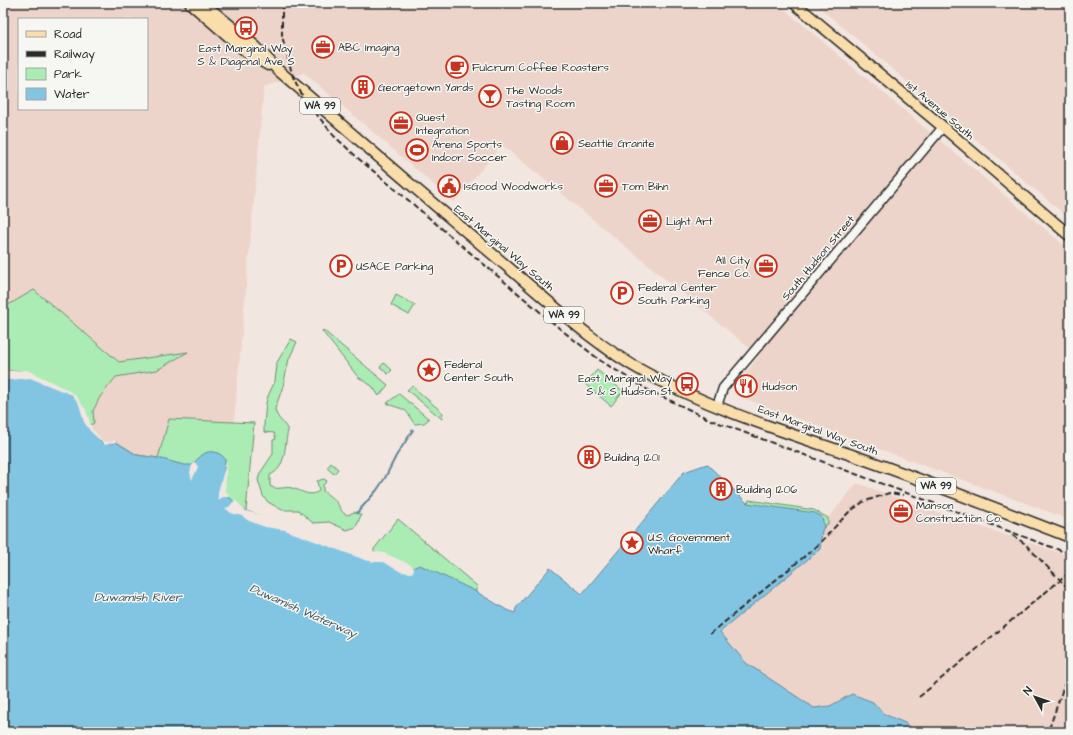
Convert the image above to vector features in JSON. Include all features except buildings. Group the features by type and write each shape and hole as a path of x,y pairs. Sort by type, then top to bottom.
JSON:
{"main road":[{"name":"East Marginal Way South","path":"190,3 248,53 279,71"},
{"name":"East Marginal Way South","path":"203,3 255,46 279,71 450,219 600,344 621,358 646,373 684,392 717,406 894,470 1070,537"},
{"name":"1st Avenue South","path":"794,3 943,127 1070,236"}],"street":[{"name":"South Hudson Street","path":"717,406 723,388 943,127"}],"shaded area":[{"path":"3,3 777,3 1070,250 1070,520 735,395 733,389 759,356 502,145 454,202 304,73 264,87 234,423 169,419 158,458 137,455 116,442 102,443 3,368"},
{"path":"814,3 1070,3 1070,219"},
{"path":"857,483 954,518 1070,556 1070,732 916,732 905,723 884,714 873,702 852,694 830,706 814,708 809,721 702,636 822,517 828,518"}],"green space":[{"path":"34,290 119,362 188,352 157,370 116,377 100,397 93,411 94,423 88,426 10,371 3,368 3,308"},
{"path":"396,295 415,305 409,315 391,305"},
{"path":"323,330 388,385 379,396 372,386 358,377 322,331"},
{"path":"291,339 297,342 289,359 283,386 275,409 277,416 288,431 284,456 279,467 270,475 270,486 276,488 292,488 312,494 319,491 317,481 324,479 327,481 323,485 323,491 336,502 343,513 348,515 354,512 361,515 356,527 347,530 329,522 313,523 298,510 282,510 268,502 263,496 258,480 260,473 273,454 273,440 276,439 274,433 264,432 266,403 275,381 276,364"},
{"path":"384,363 392,370 388,374 380,367"},
{"path":"597,370 623,391 611,406 585,384"},
{"path":"412,386 443,413 442,419 407,390"},
{"path":"399,394 429,419 424,423 415,424 406,411 387,403"},
{"path":"169,419 254,423 246,511 297,527 96,468 84,422 105,445 116,442 137,455 158,458"},
{"path":"331,463 338,469 334,474 327,468"},
{"path":"749,500 814,510 828,518 828,524 824,526 824,528 745,510"},
{"path":"398,519 478,587 475,591 480,596 374,553 374,549"}],"water":[{"name":"Duwamish River","path":"3,368 10,371 25,371 74,396 85,411 88,426 102,443 110,444 116,442 137,455 158,458 184,465 192,465 207,452 214,452 222,455 225,459 223,490 231,499 246,511 412,568 420,565 475,591 505,609 515,613 516,608 550,568 582,594 684,472 707,464 747,503 815,513 822,517 824,526 820,549 720,632 746,663 814,708 830,706 852,694 873,702 884,714 905,723 916,732 3,732"}],"pier":[{"path":"3,367 10,371 27,370 66,389 75,395 86,410 92,429 103,441 110,442 116,440 116,442 105,445 90,431 84,422 79,404 72,395 30,378 10,380 3,379"},
{"path":"227,460 225,490 230,497 223,497 218,500 218,492"},
{"path":"195,462 198,467 192,480 190,473 192,465"},
{"path":"235,500 246,511 298,525 371,551 384,553 411,565 414,568 413,572 401,572 383,562 365,560 285,530 265,527 249,521 242,516 231,513 225,508 229,507"}],"waterway":[{"path":"357,513 377,490 396,456 413,430"}],"railway":[{"path":"284,3 282,13 282,36 293,77 303,97 334,136 359,159 559,328 601,361 648,390 711,420 1070,554"},
{"path":"710,634 817,546 849,512 863,502 889,493 903,495"},
{"path":"1012,535 1024,543 1070,590"},
{"path":"919,697 1070,572"},
{"path":"1049,729 1070,668"}],"place":[{"name":"East Marginal Way S & Diagonal Ave S","path":"246,28"},
{"name":"ABC Imaging","path":"323,47"},
{"name":"Fulcrum Coffee Roasters","path":"457,67"},
{"name":"Georgetown Yards","path":"363,87"},
{"name":"The Woods Tasting Room","path":"490,96"},
{"name":"Quest Integration","path":"401,123"},
{"name":"Seattle Granite","path":"562,143"},
{"name":"Arena Sports Indoor Soccer","path":"417,150"},
{"name":"IsGood Woodworks","path":"449,186"},
{"name":"Tom Bihn","path":"606,186"},
{"name":"Light Art","path":"650,221"},
{"name":"USACE Parking","path":"341,266"},
{"name":"All City Fence Co.","path":"766,266"},
{"name":"Federal Center South Parking","path":"622,293"},
{"name":"Federal Center South","path":"429,370"},
{"name":"East Marginal Way S & S Hudson St","path":"687,384"},
{"name":"Hudson","path":"746,386"},
{"name":"Building 1201","path":"589,457"},
{"name":"Building 1206","path":"721,489"},
{"name":"Manson Construction Co.","path":"901,511"},
{"name":"U.S. Government Wharf","path":"632,543"}],"water label":[{"name":"Duwamish Waterway","path":"303,611"}]}
